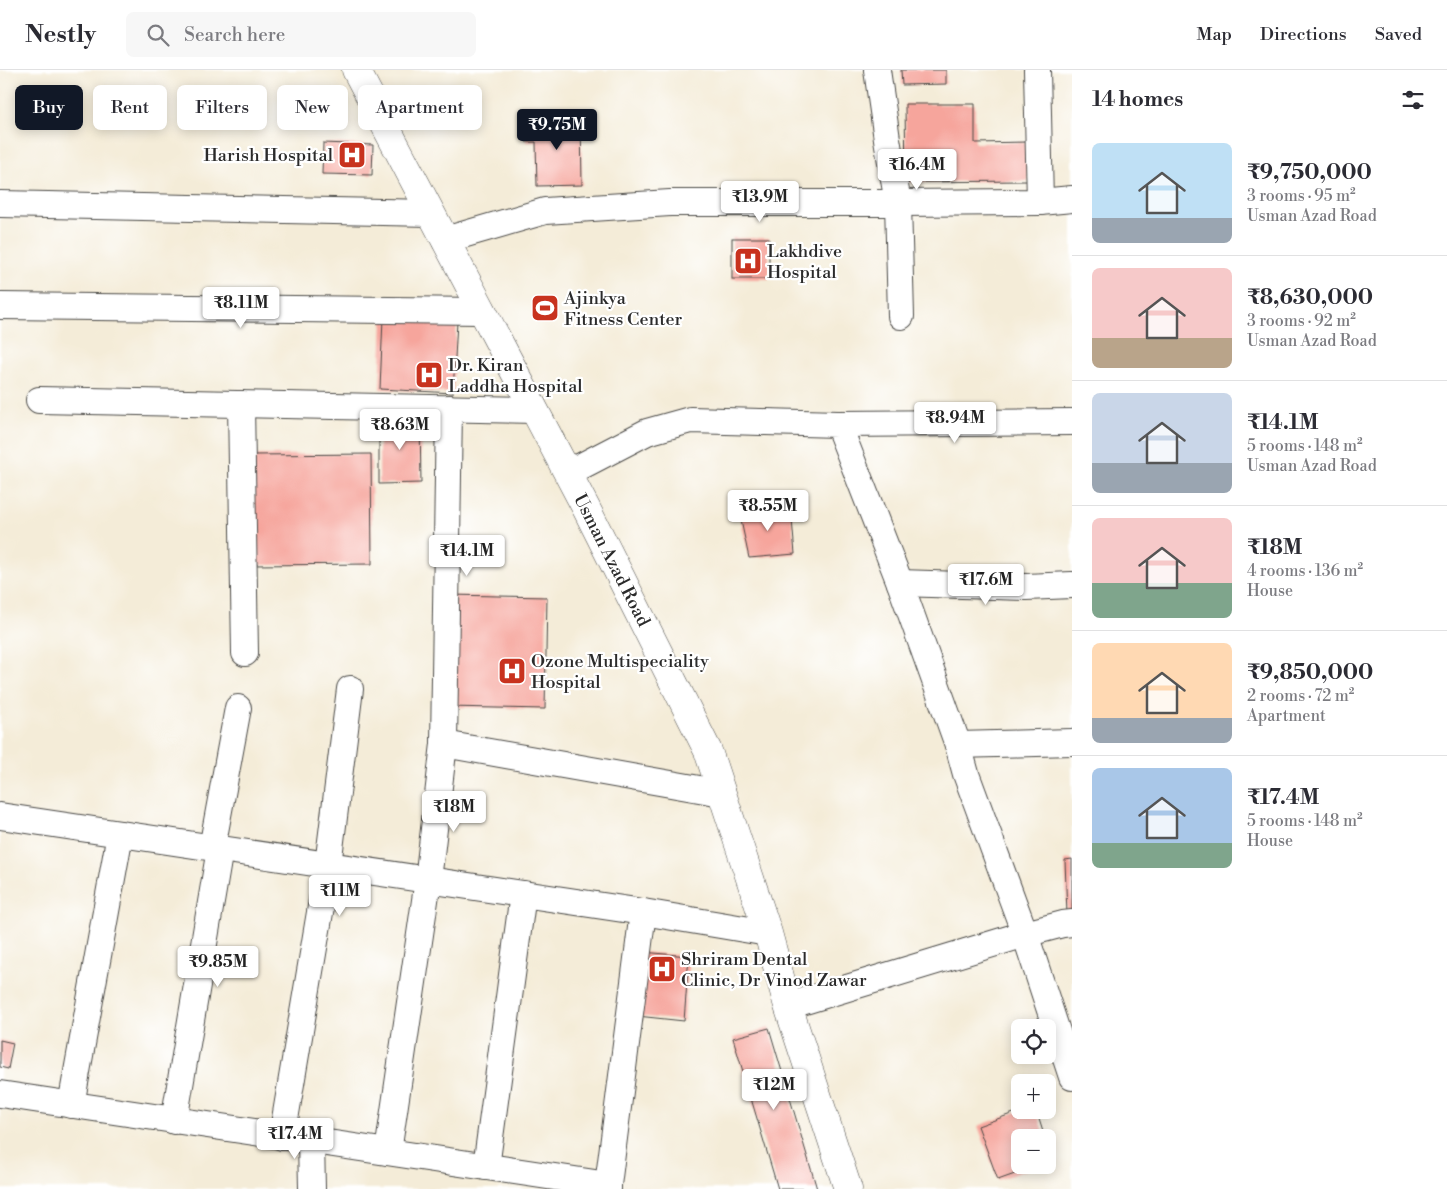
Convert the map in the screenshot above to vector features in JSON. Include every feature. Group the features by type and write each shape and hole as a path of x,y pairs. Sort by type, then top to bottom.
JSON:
{"main road":[{"name":"Usman Azad Road","path":"356,70 568,473 708,751 768,933 788,1006 848,1189"}],"street":[{"path":"877,70 898,203 901,316"},
{"path":"1036,70 1040,202"},
{"path":"445,240 545,211 670,202 1040,202 1072,199"},
{"path":"0,204 430,213"},
{"path":"0,306 482,311"},
{"path":"39,400 534,410"},
{"path":"241,404 245,653"},
{"path":"388,1152 428,880 444,744 449,408"},
{"path":"568,473 647,432 690,420 838,424 1072,422"},
{"path":"838,424 900,583 958,745 966,774 1025,934 1072,1078"},
{"path":"900,583 1026,587 1072,584"},
{"path":"282,1137 328,865 350,690"},
{"path":"174,1121 238,708"},
{"path":"958,745 1072,742"},
{"path":"444,744 722,793"},
{"path":"0,816 644,912 768,933"},
{"path":"70,1105 120,834"},
{"path":"486,1167 523,894"},
{"path":"0,1094 608,1187 644,912"},
{"path":"788,1006 1025,934 1072,923"},
{"path":"311,1141 312,1189"}],"building":[{"path":"901,70 946,70 946,84 902,85"},
{"path":"905,104 975,104 975,143 1028,142 1028,181 906,182"},
{"path":"581,119 582,185 537,186 536,142 526,142 526,120"},
{"path":"323,143 373,145 372,175 322,174"},
{"path":"732,238 769,238 769,279 732,279"},
{"path":"383,318 457,322 453,393 380,389"},
{"path":"379,419 420,419 421,483 379,484"},
{"path":"371,454 372,564 253,565 254,455"},
{"path":"791,508 795,554 749,558 739,511"},
{"path":"450,595 547,597 545,709 448,707"},
{"path":"1072,859 1072,915 1067,915 1065,860"},
{"path":"642,952 689,956 684,1021 637,1016"},
{"path":"769,1028 817,1189 778,1189 733,1038"},
{"path":"0,1040 13,1043 8,1069 0,1067"},
{"path":"1011,1114 1011,1119 1039,1119 1042,1129 1011,1129 1011,1174 1015,1174 998,1180 978,1126"}],"place":[{"name":"Harish Hospital","path":"352,155"},
{"name":"Lakhdive Hospital","path":"748,261"},
{"name":"Ajinkya Fitness Center","path":"545,308"},
{"name":"Dr. Kiran Laddha Hospital","path":"429,375"},
{"name":"Ozone Multispeciality Hospital","path":"512,671"},
{"name":"Shriram Dental Clinic, Dr Vinod Zawar","path":"662,969"}]}
